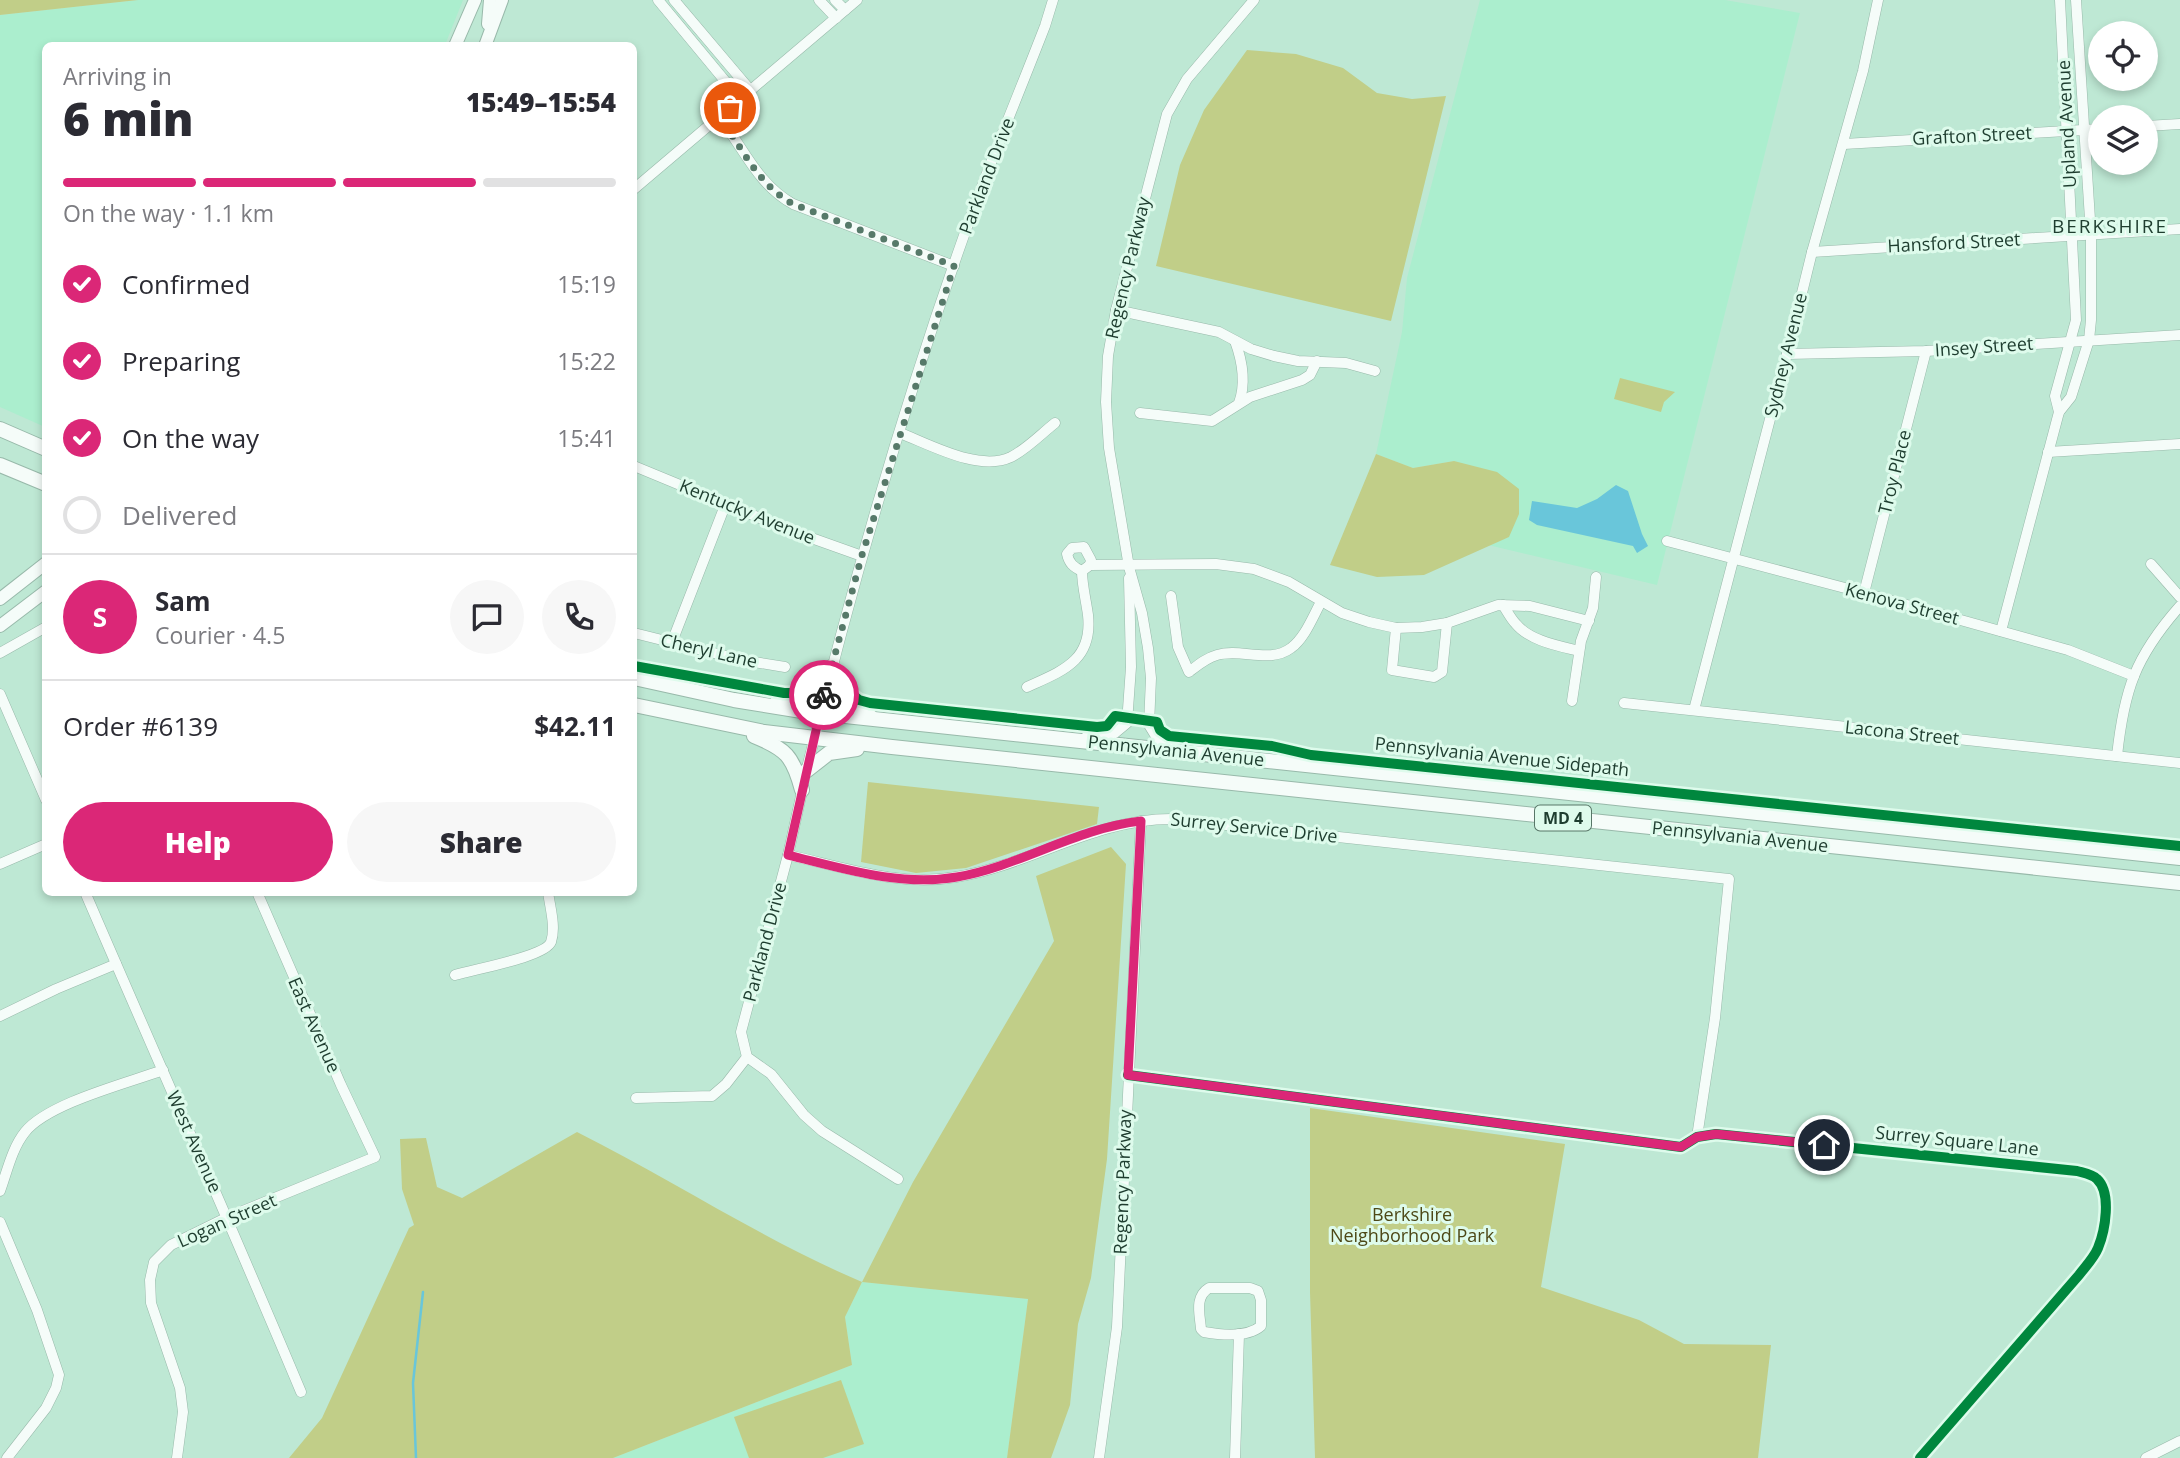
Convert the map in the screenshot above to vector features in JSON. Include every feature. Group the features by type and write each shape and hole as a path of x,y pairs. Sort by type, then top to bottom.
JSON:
{"highway":[{"path":"6,432 42,442"},
{"path":"6,432 42,447"},
{"path":"5,467 42,482"},
{"path":"5,467 42,491"},
{"path":"752,703 802,699 816,691 830,673 844,698 875,720"},
{"name":"Pennsylvania Avenue","path":"637,679 752,703 820,714 2180,858"},
{"name":"Pennsylvania Avenue","path":"637,706 734,727 891,747 2180,883"},
{"path":"734,727 785,752 796,768 802,790"},
{"path":"806,771 829,753 891,747"}],"main road":[{"path":"457,42 475,0"},
{"path":"486,42 490,0"},
{"path":"486,42 502,0"},
{"path":"0,599 42,566"},
{"path":"0,625 42,594"}],"street":[{"path":"658,0 740,99"},
{"path":"674,0 751,91"},
{"path":"819,0 836,18"},
{"path":"835,0 845,10"},
{"path":"637,186 857,0"},
{"name":"Parkland Drive","path":"747,1057 741,1032 862,555 954,266 1053,0"},
{"name":"Regency Parkway","path":"1177,752 1157,738 1150,729 1151,678 1148,648 1142,613 1129,567 1107,427 1108,356 1116,310 1167,114 1186,79 1254,0"},
{"name":"Sydney Avenue","path":"1694,710 1812,252 1863,71 1878,0"},
{"name":"Upland Avenue","path":"2059,412 2054,396 2076,320 2060,0"},
{"name":"Upland Avenue","path":"2001,631 2059,412 2071,397 2089,340 2091,235 2076,0"},
{"path":"719,73 729,66"},
{"path":"719,117 760,178 779,197 954,266"},
{"path":"2158,125 2180,124"},
{"name":"Grafton Street","path":"1844,144 2088,130"},
{"name":"Hansford Street","path":"1812,252 2180,229"},
{"path":"1116,310 1206,328 1251,349 1274,356 1298,361 1346,363 1375,371"},
{"name":"Insey Street","path":"1787,354 1926,351 2180,334"},
{"path":"1235,341 1242,374 1242,395 1239,403"},
{"name":"Troy Place","path":"1864,593 1926,351"},
{"path":"1140,413 1212,421 1239,403 1302,380 1310,375 1317,362"},
{"path":"900,433 968,458 991,462 1017,453 1055,423"},
{"path":"2048,452 2180,444"},
{"name":"Kentucky Avenue","path":"637,467 789,530 862,555"},
{"path":"672,642 726,503"},
{"name":"Kenova Street","path":"1667,541 2001,631 2080,654 2134,676"},
{"path":"1027,687 1071,666 1080,655 1089,625 1086,568 1216,564 1254,569 1289,582 1321,603 1353,617 1396,628 1447,623 1490,606 1503,605 1530,606 1589,621"},
{"path":"2151,564 2180,597"},
{"name":"Regency Parkway","path":"1066,740 1115,733 1127,723 1131,667 1129,567"},
{"path":"1572,701 1579,651 1595,603 1596,577"},
{"path":"1171,596 1178,647 1189,672 1201,662 1218,654 1273,655 1290,649 1298,641 1321,603"},
{"path":"1503,605 1524,631 1551,644 1579,651"},
{"path":"2117,756 2122,710 2134,676 2147,648 2180,606"},
{"path":"1396,628 1392,670 1434,677 1443,672 1447,623"},
{"path":"0,653 42,629"},
{"name":"Cheryl Lane","path":"637,634 785,667"},
{"path":"0,694 42,791"},
{"name":"Lacona Street","path":"1624,703 2180,763"},
{"name":"Surrey Service Drive","path":"788,855 894,878 934,880 975,873 1106,828 1141,821 1171,819 1729,879 1715,1018 1697,1137"},
{"name":"Regency Parkway","path":"1099,1458 1117,1326 1141,821"},
{"path":"0,864 42,846"},
{"name":"West Avenue","path":"87,896 199,1157 228,1217 301,1392"},
{"name":"East Avenue","path":"259,896 375,1157"},
{"path":"455,975 544,951 551,942 548,896"},
{"path":"0,1016 116,964"},
{"path":"636,1098 712,1096 726,1084 747,1057 771,1074 804,1115 822,1131 898,1179"},
{"path":"0,1191 23,1136 37,1121 56,1110 163,1070"},
{"name":"Surrey Square Lane","path":"1128,1075 1681,1147 1697,1137 1716,1134 2077,1171 2092,1175 2105,1192 2104,1225 2098,1248 2079,1275 1920,1458"},
{"name":"Logan Street","path":"177,1458 183,1412 180,1388 151,1303 151,1267 171,1245 228,1217 375,1157"},
{"path":"0,1222 37,1310 59,1375 46,1408 7,1458"},
{"path":"1209,1288 1250,1288 1258,1291 1261,1300 1261,1326 1252,1332 1239,1334 1208,1333 1201,1329 1199,1302 1203,1292 1209,1288"},
{"path":"1235,1458 1239,1334"},
{"path":"2146,1458 2180,1441"}],"shaded area":[{"path":"138,0 463,0 446,42 42,42 42,426 0,407 0,15"},
{"path":"1480,0 1725,0 1800,13 1657,585 1488,545 1509,537 1454,461 1413,468 1376,454 1402,332 1407,278"},
{"path":"862,1282 1028,1299 1007,1458 613,1458 852,1365 845,1317"}],"green space":[{"path":"0,0 138,0 0,15"},
{"path":"1247,50 1296,54 1343,68 1377,93 1412,99 1446,96 1391,321 1156,266 1180,165 1204,110"},
{"path":"1620,378 1675,392 1664,402 1661,412 1614,399"},
{"path":"1376,454 1413,468 1454,461 1497,472 1519,489 1519,514 1509,537 1424,575 1377,577 1330,565"},
{"path":"868,782 1099,807 1097,824 966,868 916,873 861,862"},
{"path":"1111,847 1126,864 1107,1159 1091,1278 1078,1324 1070,1405 1051,1458 1007,1458 1028,1299 862,1282 913,1182 1054,941 1036,876"},
{"name":"Berkshire Neighborhood Park","path":"1310,1108 1565,1144 1541,1287 1639,1320 1684,1344 1771,1345 1758,1458 1315,1458 1310,1292"},
{"path":"577,1132 789,1248 862,1282 845,1317 852,1365 613,1458 289,1458 322,1418 409,1228 414,1225 402,1189 400,1139 426,1138 437,1187 462,1198"},
{"path":"841,1380 864,1444 823,1458 749,1458 734,1417"}],"water":[{"path":"1616,485 1628,491 1648,546 1637,553 1633,546 1537,525 1529,520 1532,501 1577,508 1597,499"}],"waterway":[{"path":"416,1458 413,1383 423,1292"}],"cycle path":[{"path":"637,667 784,693 805,691 811,702 829,704"},
{"name":"Pennsylvania Avenue Sidepath","path":"839,702 850,693 859,700 870,703 1097,727 1107,726 1115,716 1157,722 1160,730 1169,736 1272,746 1311,755 2180,846"},
{"path":"1128,1075 1681,1147 1697,1137 1716,1134 2077,1171 2095,1177 2102,1185 2106,1212 2101,1241 2094,1255 1920,1458"}],"way so far":[{"path":"730,108 719,117 760,178 779,197 954,266 862,555 824,695"}],"district":[{"name":"BERKSHIRE","path":"2110,226"}],"route":[{"path":"824,695 788,855 894,878 934,880 975,873 1106,828 1141,821 1128,1075 1681,1147 1697,1137 1716,1134 1824,1145"}]}
